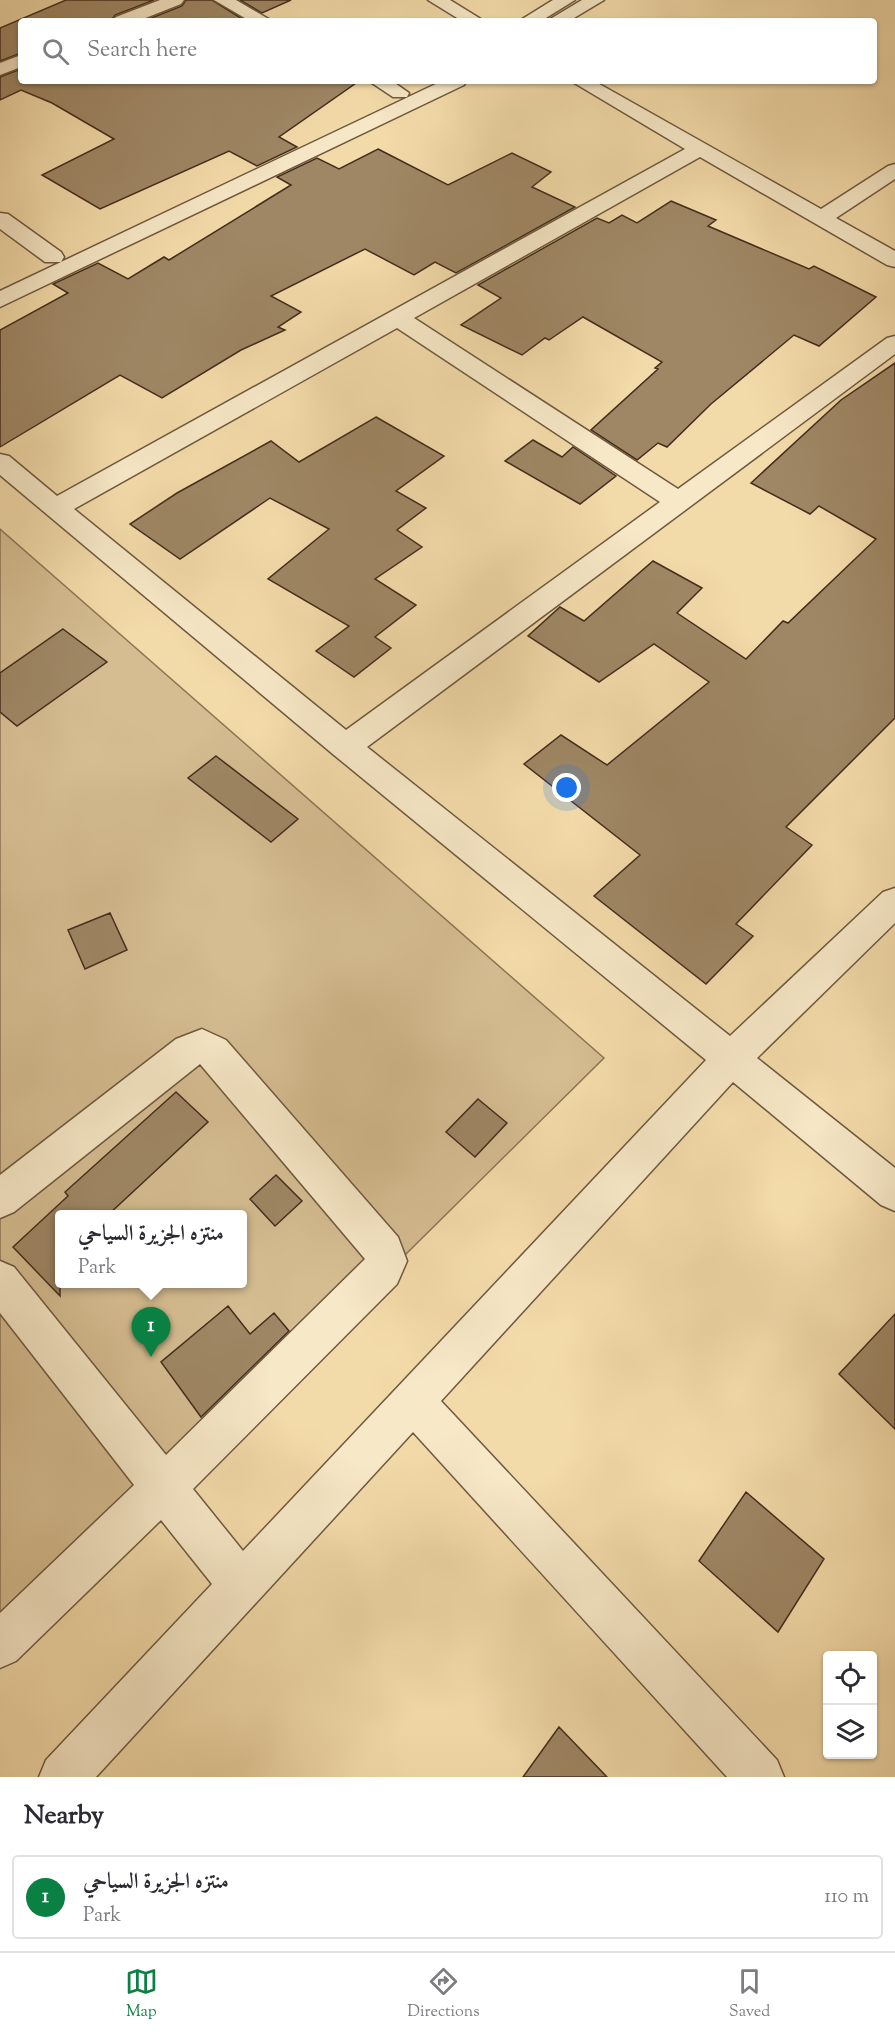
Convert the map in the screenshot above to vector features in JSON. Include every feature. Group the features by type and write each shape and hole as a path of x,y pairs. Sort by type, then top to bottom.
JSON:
{"street":[{"path":"130,18 175,0"},
{"path":"223,0 257,18"},
{"path":"437,0 470,18"},
{"path":"533,18 566,0"},
{"path":"562,18 595,0"},
{"path":"0,69 18,62"},
{"path":"384,84 400,93"},
{"path":"0,283 419,84"},
{"path":"0,300 451,84"},
{"path":"585,84 895,260"},
{"path":"56,508 698,150"},
{"path":"822,218 895,171"},
{"path":"0,219 53,257"},
{"path":"398,318 677,501"},
{"path":"345,747 895,343"},
{"path":"0,462 345,747 895,1192"},
{"path":"63,1777 732,1058 895,902"},
{"path":"0,1199 189,1051 202,1045 213,1052 384,1251 387,1261 383,1270 295,1360 0,1645"},
{"path":"0,1281 242,1586"},
{"path":"412,1400 760,1777"}],"shaded area":[{"path":"0,529 604,1058 0,1656"}],"building":[{"path":"66,0 154,0 115,15 113,18 24,18"},
{"path":"186,0 212,0 241,18 152,18 182,6"},
{"path":"240,0 291,0 262,13"},
{"path":"18,20 18,54 0,61 0,28"},
{"path":"18,70 18,84 355,84 279,137 297,147 257,166 229,151 100,209 42,175 114,139 52,103 21,90 0,100 0,77"},
{"path":"378,149 448,185 512,153 551,172 532,187 575,207 456,273 435,262 414,275 365,249 271,296 301,312 278,327 285,330 241,350 162,398 120,375 0,447 0,330 68,293 53,284 98,263 128,279 164,257 169,260 291,185 277,177 317,158 339,169"},
{"path":"671,201 716,220 708,226 809,269 814,266 876,297 819,346 794,335 711,404 667,447 658,443 637,460 591,430 658,369 655,368 662,362 583,317 549,340 545,338 522,355 461,325 501,298 478,285 597,218 609,223 622,215 637,223"},
{"path":"895,363 895,718 786,827 812,845 736,924 753,936 706,984 594,896 640,855 524,764 561,735 607,765 709,682 654,644 599,682 528,636 560,607 584,621 653,561 702,588 677,613 746,659 783,621 788,623 876,539 819,506 810,514 751,483 841,400"},
{"path":"376,417 444,456 396,491 426,508 397,530 422,547 375,579 416,605 375,637 391,648 354,677 316,651 349,626 268,579 329,529 270,498 180,559 130,524 177,493 271,441 299,462"},
{"path":"533,440 562,457 573,447 616,476 580,504 505,461"},
{"path":"63,629 107,662 17,726 0,712 0,673"},
{"path":"216,756 298,819 271,842 188,778"},
{"path":"110,913 127,950 85,969 68,930"},
{"path":"176,1092 208,1122 113,1210 55,1210 55,1288 60,1288 60,1296 13,1247 68,1196 65,1192"},
{"path":"478,1099 507,1123 475,1157 446,1132"},
{"path":"276,1175 302,1201 275,1226 250,1199"},
{"path":"228,1306 250,1334 274,1313 289,1331 201,1417 161,1362"},
{"path":"895,1314 895,1429 839,1374"},
{"path":"746,1492 824,1559 778,1632 699,1561"},
{"path":"559,1727 607,1777 523,1777"}],"place":[{"name":"منتزه الجزيرة السياحي","path":"151,1357"}]}
